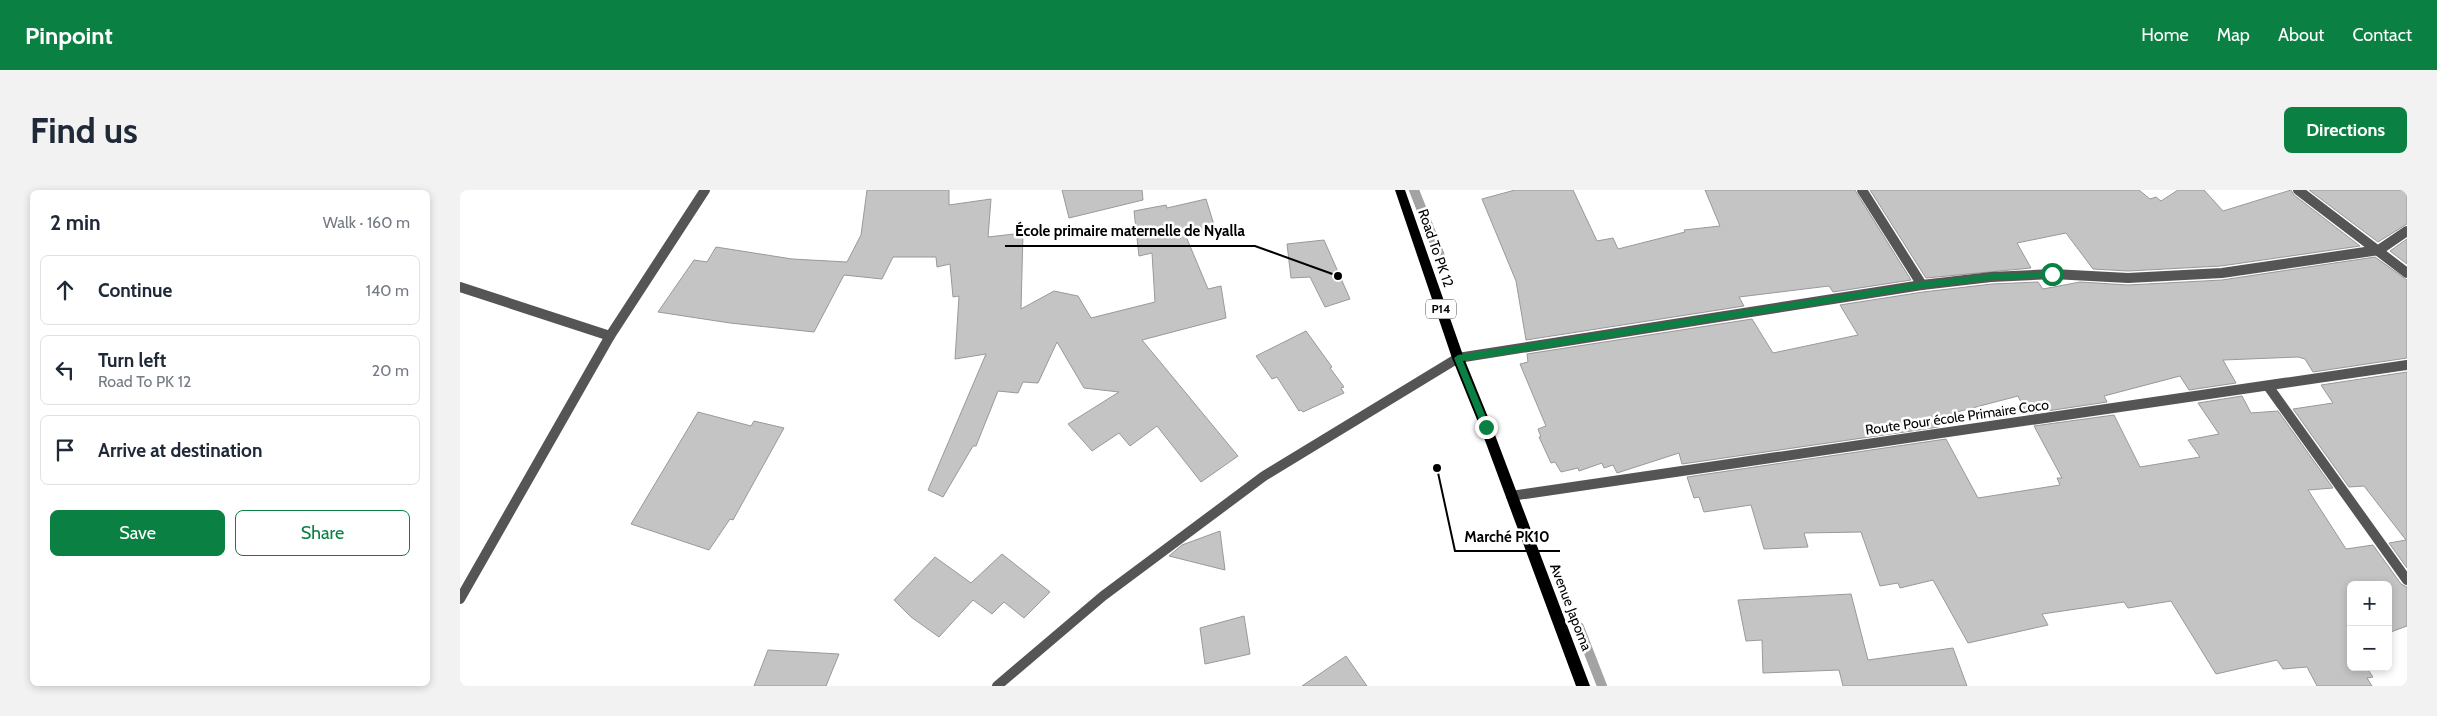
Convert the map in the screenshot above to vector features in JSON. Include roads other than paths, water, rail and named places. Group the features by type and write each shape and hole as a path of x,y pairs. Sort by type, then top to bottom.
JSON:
{"main road":[{"name":"Road To PK 12","path":"1400,190 1458,358 1486,427"},
{"name":"Avenue Japoma","path":"1486,427 1584,686"}],"street":[{"path":"460,598 610,336 705,190"},
{"path":"1862,190 1922,285"},
{"path":"2298,190 2407,273"},
{"path":"997,686 1103,596 1264,476 1458,358 1922,285 1991,277 2052,274 2128,278 2222,273 2379,250 2407,231"},
{"path":"460,287 610,336"},
{"name":"Route Pour école Primaire Coco","path":"1511,496 2407,365"},
{"path":"2268,386 2407,580"}],"waterway":[{"path":"1414,190 1442,261"},
{"path":"1579,627 1602,686"}],"place":[{"name":"École primaire maternelle de Nyalla","path":"1338,276"},
{"name":"Marché PK10","path":"1437,468"}]}
